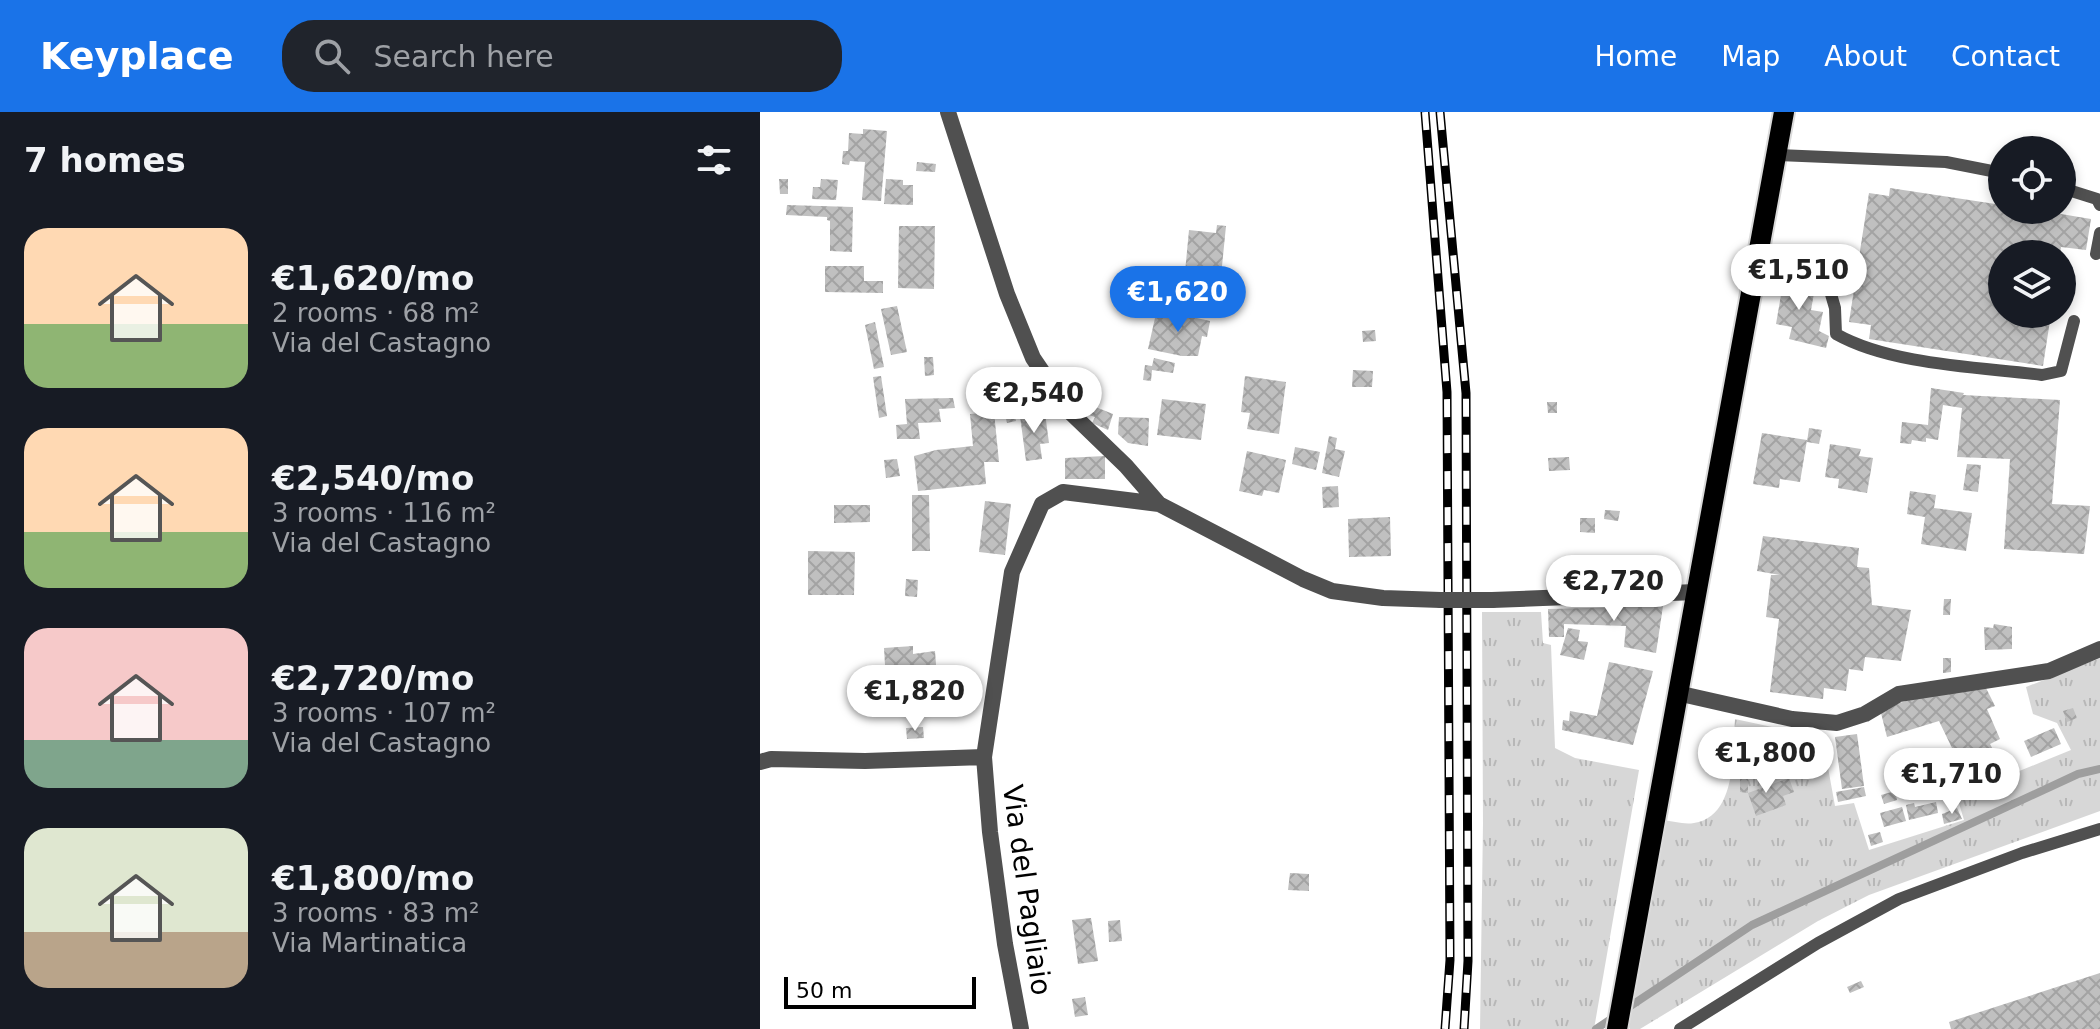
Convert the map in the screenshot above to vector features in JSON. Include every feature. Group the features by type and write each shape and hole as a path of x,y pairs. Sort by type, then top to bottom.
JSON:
{"main road":[{"path":"1617,1029 1784,112"}],"street":[{"path":"948,112 1007,294 1033,358 1069,411 1126,466 1159,504 1332,591 1383,598 1441,600 1696,592"},
{"name":"Via del Pagliaio","path":"1021,1029 1005,944 990,832 984,757 1012,572 1042,504 1063,492 1159,504"},
{"path":"1677,693 1792,719 1837,723 1865,714 1899,694 2049,671 2100,649"},
{"path":"760,762 771,759 865,761 984,757"}],"lane":[{"path":"1776,155 1946,162 1988,170"},
{"path":"2076,192 2097,199 2100,205"},
{"path":"2096,254 2100,233"},
{"path":"1755,260 1795,260 1824,270 1835,308 1836,334 1856,345 1901,357 2042,375 2061,371 2072,328"},
{"path":"1680,1029 1818,943 1899,899 2022,853 2100,829"}],"green space":[{"path":"1482,612 1541,612 1543,643 1551,645 1555,748 1575,758 1639,770 1594,1029 1480,1029"},
{"path":"2100,658 2100,811 1869,895 1818,921 1640,1029 1630,1029 1628,1025 1663,820 1694,823 1708,818 1718,809 1730,780 1735,719 1808,735 1806,757 1827,762 1835,806 1854,803 1869,850 1964,820 1958,800 1963,794 2071,750 2057,723 2033,714 2026,687"}],"building":[{"path":"863,129 887,131 881,201 862,200 865,162 842,164 843,151 848,151 849,133 863,134"},
{"path":"917,162 936,164 935,172 916,171"},
{"path":"779,179 788,179 788,194 780,194"},
{"path":"821,179 838,180 836,200 812,199 813,187 820,187"},
{"path":"886,179 903,180 903,185 913,185 913,205 884,204"},
{"path":"1890,188 1988,203 1988,224 2076,224 2076,216 2091,219 2086,250 2076,249 2076,240 1988,240 1988,328 2049,328 2043,366 1869,339 1871,325 1849,322 1869,193 1889,196"},
{"path":"787,205 853,207 852,252 830,251 830,221 827,217 786,215"},
{"path":"1217,225 1226,226 1221,276 1215,275 1214,287 1184,283 1189,230 1216,233"},
{"path":"899,226 935,226 934,289 898,288"},
{"path":"825,266 864,266 864,281 883,281 883,293 825,292"},
{"path":"1774,274 1784,276 1783,285 1798,287 1800,279 1816,282 1811,310 1823,312 1819,331 1829,336 1826,348 1789,339 1792,327 1776,324 1781,295 1770,293"},
{"path":"1192,290 1227,294 1225,311 1190,306"},
{"path":"897,306 907,352 891,355 881,309"},
{"path":"1157,309 1210,321 1207,337 1202,336 1198,356 1148,349"},
{"path":"875,322 884,367 874,369 865,325"},
{"path":"1375,330 1376,341 1363,342 1362,331"},
{"path":"924,357 933,357 934,375 925,376"},
{"path":"1154,358 1175,363 1173,373 1152,370 1151,381 1143,380 1145,365 1152,366"},
{"path":"1353,370 1373,371 1372,387 1352,387"},
{"path":"881,376 887,416 879,418 873,377"},
{"path":"1245,376 1286,382 1279,434 1247,429 1250,413 1241,412"},
{"path":"1931,388 1963,395 2060,400 2052,504 2090,506 2084,554 2004,549 2010,459 1957,457 1962,408 1943,405 1938,440 1926,438 1926,442 1912,440 1911,444 1900,443 1902,422 1928,425"},
{"path":"1009,390 1016,421 1007,423 1000,392"},
{"path":"953,398 955,408 939,409 941,422 918,423 920,439 897,439 896,425 907,424 905,399"},
{"path":"1162,399 1206,404 1201,440 1157,435"},
{"path":"1547,402 1557,402 1557,413 1548,413"},
{"path":"1093,406 1113,414 1108,430 1092,423 1095,417 1089,415"},
{"path":"994,412 999,462 984,462 986,484 918,491 914,456 973,446 970,414"},
{"path":"1045,413 1049,443 1040,444 1042,459 1026,461 1020,416"},
{"path":"1119,417 1149,418 1148,446 1128,443 1118,434"},
{"path":"1809,428 1822,430 1819,444 1807,442"},
{"path":"1762,433 1807,440 1800,482 1780,479 1779,488 1753,484"},
{"path":"1329,436 1337,438 1335,449 1345,451 1339,477 1322,473"},
{"path":"1830,444 1861,449 1859,456 1873,458 1867,493 1838,488 1839,479 1825,477"},
{"path":"1295,447 1320,452 1316,470 1292,464"},
{"path":"1247,451 1286,460 1279,493 1264,490 1262,496 1239,491"},
{"path":"1105,456 1105,479 1065,479 1065,458"},
{"path":"1569,457 1570,470 1549,471 1548,458"},
{"path":"897,459 900,476 886,478 884,460"},
{"path":"1967,464 1981,465 1978,492 1963,490"},
{"path":"1338,486 1339,507 1323,508 1322,487"},
{"path":"1910,491 1936,495 1934,508 1972,513 1966,551 1921,544 1925,517 1907,514"},
{"path":"912,495 929,495 930,551 912,551"},
{"path":"985,501 1011,504 1005,555 979,552"},
{"path":"834,505 870,505 870,522 834,523"},
{"path":"1605,510 1620,511 1618,521 1604,519"},
{"path":"1390,517 1391,556 1349,557 1348,519"},
{"path":"1580,518 1595,518 1595,533 1580,532"},
{"path":"1763,536 1859,548 1857,567 1869,568 1872,605 1911,610 1901,661 1865,657 1863,671 1849,669 1846,691 1824,688 1823,699 1770,692 1779,619 1766,617 1771,575 1780,575 1757,571"},
{"path":"808,551 855,552 854,595 808,595"},
{"path":"1583,559 1600,560 1600,570 1582,569"},
{"path":"906,579 918,580 917,597 905,596"},
{"path":"1944,599 1951,599 1950,615 1943,615"},
{"path":"1663,606 1656,653 1624,647 1626,626 1564,624 1564,637 1549,637 1548,609"},
{"path":"1994,624 2012,627 2012,649 1985,650 1984,627 1993,628"},
{"path":"1568,628 1580,630 1578,641 1588,642 1584,660 1560,655"},
{"path":"913,646 913,654 935,651 939,705 902,706 901,698 887,699 884,648"},
{"path":"1943,658 1951,658 1951,672 1943,673"},
{"path":"1609,662 1653,671 1633,745 1562,730 1563,720 1569,721 1570,711 1597,716"},
{"path":"1985,686 1995,706 1987,709 2000,739 1990,744 1998,759 1965,775 1939,721 1887,737 1880,709 1929,694"},
{"path":"2073,708 2077,718 2067,722 2063,711"},
{"path":"923,727 924,738 907,739 906,728"},
{"path":"2054,728 2061,744 2031,757 2024,741"},
{"path":"1857,734 1864,786 1842,789 1835,737"},
{"path":"1813,736 1826,739 1823,751 1810,749"},
{"path":"1740,771 1748,771 1748,793 1740,792"},
{"path":"1789,778 1794,792 1783,796 1786,805 1756,816 1748,793"},
{"path":"1864,787 1866,796 1838,802 1836,792"},
{"path":"1895,791 1897,800 1884,804 1881,795"},
{"path":"1936,802 1938,813 1909,820 1906,805 1914,803 1915,807"},
{"path":"1902,807 1906,821 1884,827 1880,813"},
{"path":"1957,808 1962,819 1944,824 1942,814"},
{"path":"1880,832 1883,842 1871,846 1868,835"},
{"path":"1290,873 1309,874 1309,891 1288,890"},
{"path":"1091,918 1098,961 1078,964 1072,920"},
{"path":"1120,920 1122,941 1109,942 1108,921"},
{"path":"2100,973 2100,1029 1951,1029 1949,1022"},
{"path":"1861,981 1864,987 1850,993 1847,987"},
{"path":"1085,997 1088,1015 1075,1017 1072,999"}],"waterway":[{"path":"1596,1029 1752,925 2078,774 2100,769"}],"railway":[{"path":"1425,112 1447,392 1450,960 1445,1029"},
{"path":"1440,112 1466,393 1468,961 1464,1029"}]}
